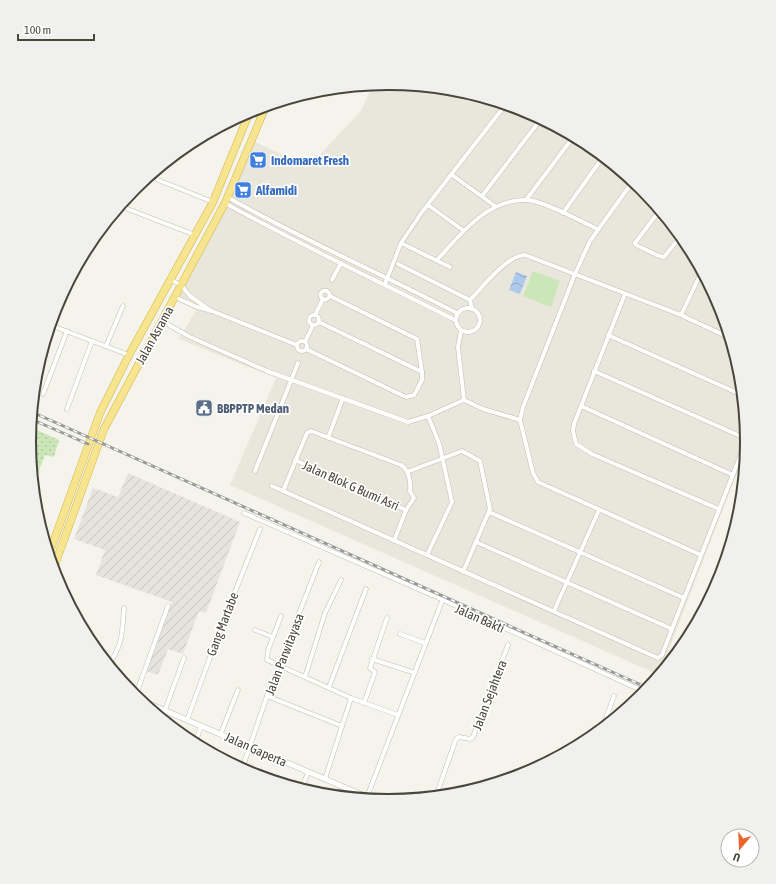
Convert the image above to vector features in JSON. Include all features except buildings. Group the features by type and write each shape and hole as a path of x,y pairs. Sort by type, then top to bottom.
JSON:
{"highway":[{"name":"Jalan Asrama","path":"57,561 104,429 226,200 263,113"},
{"name":"Jalan Asrama","path":"52,546 90,437 100,413 129,355 213,202 242,122"}],"street":[{"path":"385,284 402,243 428,205 502,109"},
{"path":"482,196 538,123"},
{"path":"526,200 570,141"},
{"path":"564,213 601,162"},
{"path":"452,175 495,206"},
{"path":"158,180 213,202"},
{"path":"629,186 597,229 590,241 575,274 523,406 520,420 534,473 538,482 701,556"},
{"path":"226,200 253,211 279,226 388,277 457,313"},
{"path":"226,200 250,218 263,225 385,284 455,320"},
{"path":"437,260 464,231 495,206 526,200 564,213 597,229"},
{"path":"428,205 464,231"},
{"path":"125,208 196,235"},
{"path":"657,215 635,243 636,245 664,257 677,241"},
{"path":"275,231 279,226"},
{"path":"402,243 450,267"},
{"path":"470,300 505,264 522,255 529,256 681,315 723,335"},
{"path":"332,280 341,263"},
{"path":"398,264 470,300 472,308 476,311 480,318 479,326 469,333 461,331 455,320 457,313 464,308 472,308"},
{"path":"681,315 699,277"},
{"path":"171,280 181,285 190,296 212,311"},
{"path":"175,297 297,345 301,351 306,349 406,397 412,397 416,393 422,380 422,372 419,342 415,337 330,296 329,292 324,290 321,294 323,299 315,315 309,319 313,325"},
{"path":"625,294 594,371 573,431 578,446 719,509"},
{"path":"187,303 190,296"},
{"path":"323,299 327,299 330,296"},
{"path":"106,346 122,306"},
{"path":"315,315 320,319 319,322 422,372"},
{"path":"162,321 183,333 291,380 408,422 428,416 464,400 483,409 520,420"},
{"path":"306,349 307,346 305,342 313,325 319,322"},
{"path":"56,327 129,355"},
{"path":"43,394 67,331"},
{"path":"461,331 458,347 464,400"},
{"path":"608,335 736,392"},
{"path":"67,409 92,341"},
{"path":"297,345 300,341 305,342"},
{"path":"255,471 298,363"},
{"path":"594,371 740,436"},
{"path":"328,438 342,398"},
{"path":"581,406 733,474"},
{"path":"427,555 452,502 439,443 428,416"},
{"path":"283,491 307,433 312,432 401,464 407,472 411,484 410,491 414,498 406,510 394,541"},
{"path":"407,472 462,451 480,461 490,506 489,512 463,572"},
{"path":"272,486 654,658 661,656 739,458"},
{"name":"Jalan Blok G Bumi Asri","path":"295,460 406,510"},
{"path":"554,612 569,582 599,510"},
{"path":"489,512 684,598"},
{"path":"244,513 442,601"},
{"name":"Gang Martabe","path":"187,720 223,622 260,529"},
{"path":"476,542 672,629"},
{"name":"Jalan Parwitayasa","path":"244,763 267,696 319,562"},
{"path":"305,677 325,613 341,580"},
{"path":"329,688 366,588"},
{"name":"Jalan Bakti","path":"369,793 442,601 639,689"},
{"path":"139,691 168,606"},
{"path":"113,661 117,655 121,641 124,608"},
{"path":"281,616 266,660 351,698 398,715"},
{"path":"364,702 375,672 370,668 372,659 387,618"},
{"path":"254,630 273,637"},
{"path":"400,634 425,643"},
{"name":"Jalan Sejahtera","path":"438,790 456,739 459,737 470,739 473,737 508,646"},
{"path":"165,710 184,658"},
{"path":"372,659 415,673"},
{"path":"221,734 238,690"},
{"path":"267,696 342,726"},
{"path":"606,718 614,696"},
{"path":"324,779 351,698"},
{"name":"Jalan Gaperta","path":"157,708 165,710 353,792"},
{"path":"197,738 201,726"},
{"path":"303,783 308,773"}],"shaded area":[{"path":"370,91 411,91 434,93 479,102 544,126 584,149 620,177 637,193 653,210 681,246 704,286 721,329 733,373 739,419 739,469 666,658 654,673 230,485 276,378 179,339 196,310 177,301 253,141 308,167 361,111"},
{"path":"128,473 240,522 206,613 199,611 183,654 168,649 158,675 146,671 172,602 96,575 105,550 74,539 93,488 118,497"}],"green space":[{"path":"533,271 560,281 551,307 523,296"},
{"path":"37,430 59,440 54,457 45,455 38,474"}],"water":[{"path":"516,272 527,276 520,294 509,290"}],"railway":[{"path":"37,414 642,685"},
{"path":"37,422 88,444"}],"place":[{"name":"Indomaret Fresh","path":"258,160"},
{"name":"Alfamidi","path":"243,190"},
{"name":"BBPPTP Medan","path":"204,408"}]}
